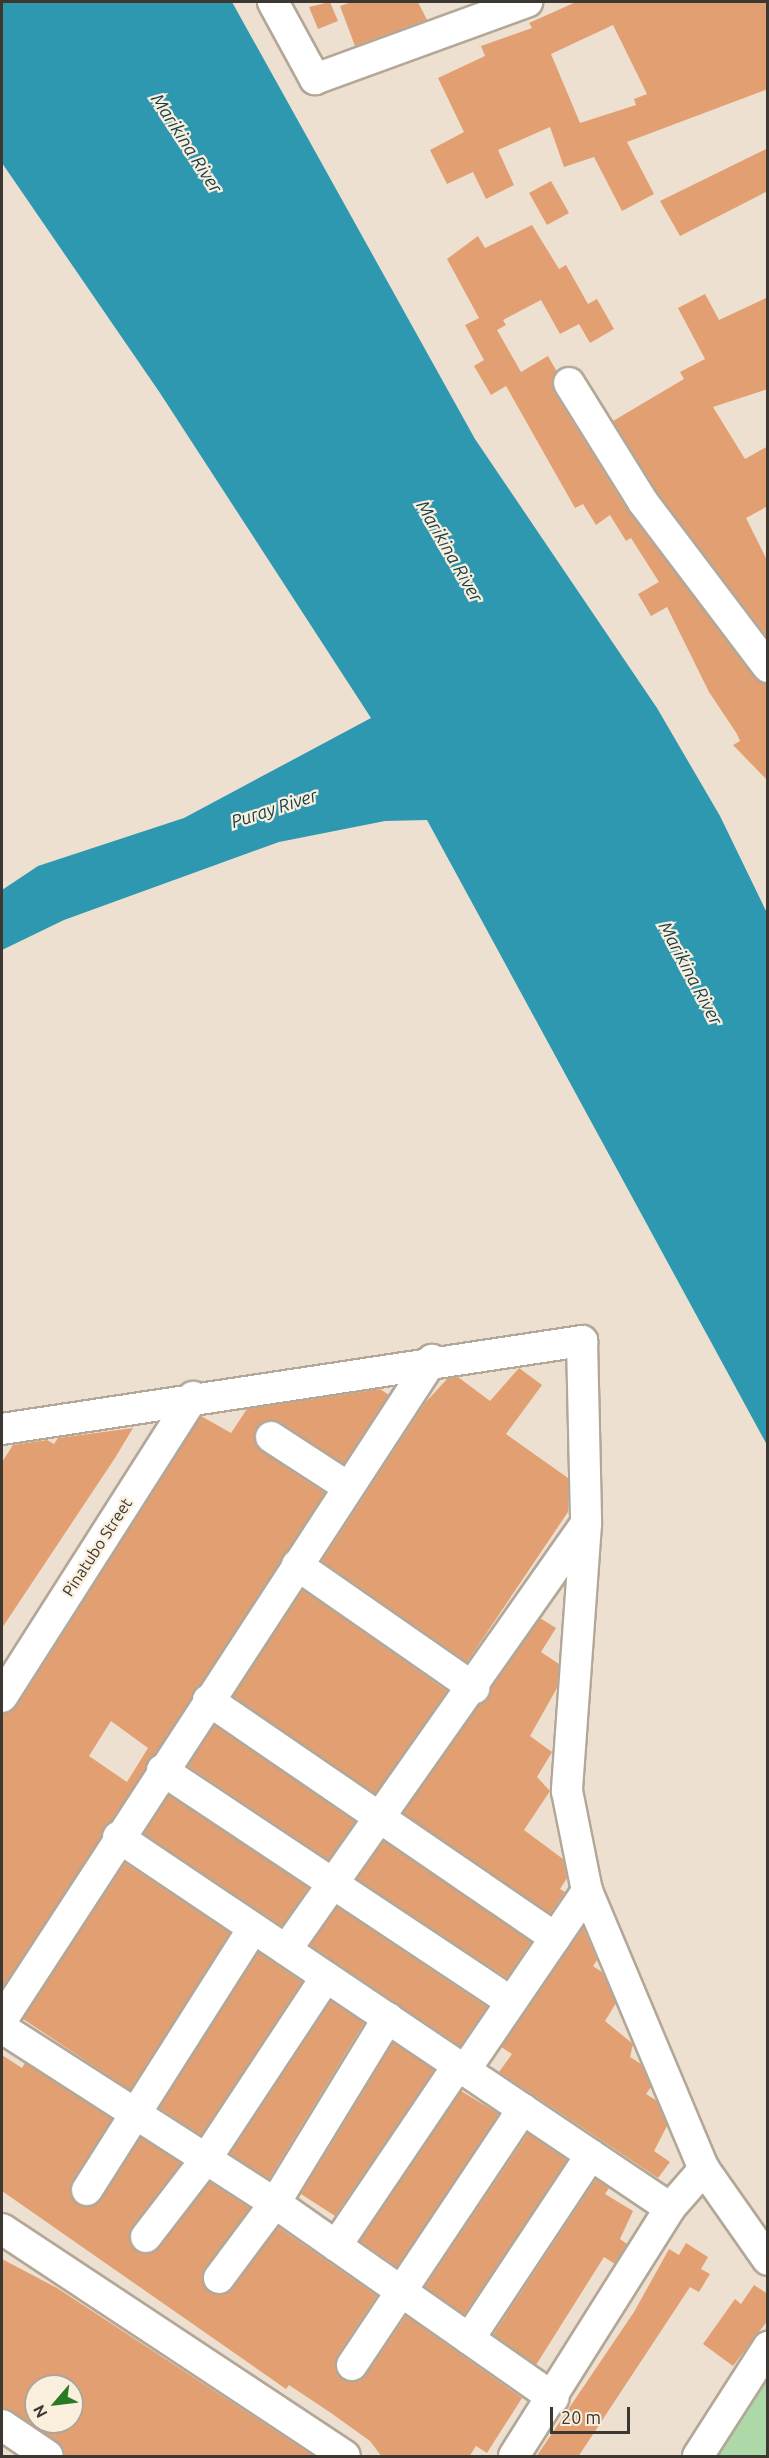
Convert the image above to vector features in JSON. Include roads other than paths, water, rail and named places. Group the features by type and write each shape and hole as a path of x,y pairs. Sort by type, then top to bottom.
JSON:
{"street":[{"path":"273,2 315,79 527,2"},
{"path":"569,382 643,502 768,667"},
{"path":"2,1429 432,1360 582,1341 586,1524 567,1791 587,1891 704,2169 768,2260"},
{"path":"2,2020 118,1837 432,1360"},
{"name":"Pinatubo Street","path":"2,1697 193,1397"},
{"path":"272,1437 348,1487"},
{"path":"286,1950 474,1688 586,1524"},
{"path":"297,1565 474,1688"},
{"path":"208,1700 555,1938"},
{"path":"162,1770 511,2002"},
{"path":"118,1837 670,2208"},
{"path":"336,2246 461,2067 511,2002 587,1891"},
{"path":"87,2190 253,1928"},
{"path":"146,2237 206,2159 326,1977"},
{"path":"219,2278 275,2204 388,2018"},
{"path":"2,2028 275,2204 553,2398"},
{"path":"352,2366 523,2109"},
{"path":"469,2339 591,2155"},
{"path":"514,2457 670,2208 704,2169"},
{"path":"2,2229 345,2457"},
{"path":"698,2457 768,2347"},
{"path":"2,2425 48,2457"}],"water":[{"path":"2,2 232,2 475,439 657,708 720,816 767,913 767,1445 427,820 385,821 279,842 64,920 2,950 2,890 38,866 184,818 371,718 160,393 2,163"}],"water label":[{"name":"Marikina River","path":"187,143"},
{"name":"Marikina River","path":"450,551"},
{"name":"Puray River","path":"274,808"},
{"name":"Marikina River","path":"691,973"}]}
